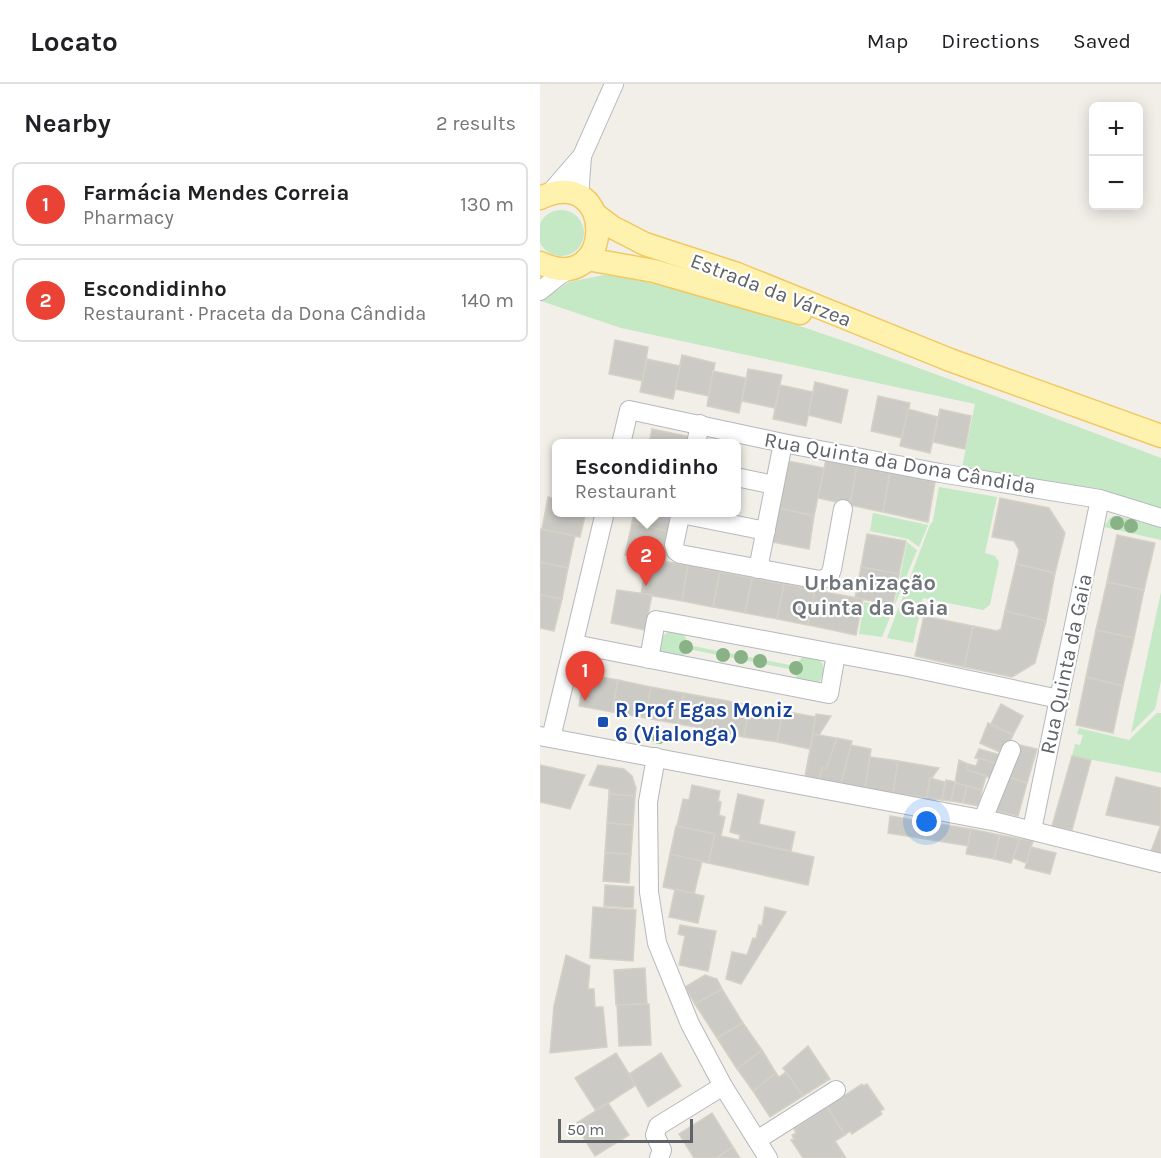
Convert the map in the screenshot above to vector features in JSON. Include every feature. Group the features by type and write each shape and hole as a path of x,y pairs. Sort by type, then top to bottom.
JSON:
{"main road":[{"path":"544,196 559,192 579,197"},
{"name":"Estrada da Várzea","path":"579,197 589,204 596,215 612,227 645,244 737,274 950,360 1161,436"},
{"path":"581,262 594,249 598,238 599,226 596,215"},
{"name":"Estrada da Várzea","path":"540,263 562,269 581,262 654,271 950,360"}],"street":[{"path":"544,196 582,156 614,84"},
{"path":"579,197 582,156"},
{"path":"540,291 581,262"},
{"name":"Rua Quinta da Dona Cândida","path":"622,439 629,410 940,473 1100,499 1161,518"},
{"path":"697,439 700,424"},
{"path":"758,569 783,443"},
{"path":"741,478 774,485"},
{"name":"Rua Quinta da Gaia","path":"1032,830 1100,499"},
{"path":"680,517 674,545 680,554 820,580 829,577 832,569 843,509"},
{"path":"604,517 574,644 546,737 983,819 1161,863"},
{"path":"700,517 766,531"},
{"path":"649,659 656,620 1059,699"},
{"path":"574,644 829,694 836,654"},
{"path":"983,819 1011,750"},
{"path":"656,757 648,802 650,892 657,943 690,1024 723,1086 768,1158"},
{"path":"659,1158 662,1150 655,1135 658,1126 723,1086"},
{"path":"757,1140 836,1090"}],"green space":[{"path":"561,210 577,217 584,233 577,249 561,256 545,249 538,233 545,217"},
{"path":"604,275 671,288 797,325 934,373 1161,458 1161,508 1095,489 961,472 975,404 621,328 541,301 569,282"},
{"path":"939,487 997,497 985,553 995,556 999,562 990,605 983,610 923,598 913,643 887,638 933,521"},
{"path":"873,513 928,525 919,547 908,539 870,531"},
{"path":"1113,516 1161,528 1161,540 1104,527"},
{"path":"907,542 917,550 882,637 859,634 864,602 894,607"},
{"path":"1161,592 1161,681 1155,709 1131,733"},
{"path":"670,630 684,633 688,645 795,666 804,655 820,661 823,664 823,672 818,684 799,684 794,670 688,649 679,662 659,654 661,640"},
{"path":"1157,713 1161,713 1161,773 1072,756 1075,744 1080,745 1083,735 1077,734 1079,728 1129,740"}],"building":[{"path":"615,340 648,347 643,381 609,374"},
{"path":"682,355 715,363 709,396 675,389"},
{"path":"647,359 680,366 673,399 640,392"},
{"path":"748,369 782,375 775,408 742,401"},
{"path":"713,371 746,378 739,413 707,406"},
{"path":"815,382 848,390 841,423 808,415"},
{"path":"780,385 813,392 806,426 773,419"},
{"path":"878,396 910,403 902,438 871,431"},
{"path":"908,409 938,417 930,453 900,446"},
{"path":"940,409 971,416 965,449 933,442"},
{"path":"652,429 691,437 691,439 650,439"},
{"path":"826,459 857,466 850,505 818,498"},
{"path":"788,461 824,468 814,516 778,508"},
{"path":"857,466 890,473 883,512 850,505"},
{"path":"890,473 935,482 928,522 883,512"},
{"path":"548,497 552,498 552,517 585,517 580,537 542,529"},
{"path":"1000,498 1049,508 1065,533 1055,573 1016,564 1019,550 1014,541 992,537"},
{"path":"778,508 814,516 809,549 772,542"},
{"path":"633,517 674,517 671,532 632,523"},
{"path":"632,523 671,532 665,562 625,555"},
{"path":"540,529 575,536 568,568 540,562"},
{"path":"867,534 906,541 899,574 861,567"},
{"path":"1117,535 1155,543 1144,590 1107,582"},
{"path":"647,559 688,565 682,601 641,594"},
{"path":"540,562 568,568 562,599 540,595"},
{"path":"1016,564 1055,573 1046,621 1005,611"},
{"path":"688,565 720,572 713,607 682,601"},
{"path":"861,567 899,574 893,605 855,598"},
{"path":"720,572 752,578 745,613 713,607"},
{"path":"752,578 784,584 777,619 745,613"},
{"path":"1107,582 1144,590 1134,638 1096,630"},
{"path":"784,584 815,590 808,625 777,619"},
{"path":"617,590 652,595 645,630 611,623"},
{"path":"815,590 863,599 856,635 808,625"},
{"path":"540,595 562,599 554,631 540,628"},
{"path":"1005,611 1046,621 1035,663 1012,677 964,667 973,626 997,631 1001,629"},
{"path":"924,616 973,626 964,667 915,656"},
{"path":"1096,630 1134,638 1123,686 1086,677"},
{"path":"585,674 618,680 612,712 579,706"},
{"path":"1086,677 1123,686 1113,733 1076,725"},
{"path":"618,680 651,687 645,718 612,712"},
{"path":"651,687 684,693 678,724 645,718"},
{"path":"684,693 717,699 711,730 678,724"},
{"path":"717,699 750,705 744,737 711,730"},
{"path":"1001,704 1023,716 1013,735 991,724"},
{"path":"750,705 783,711 777,742 744,737"},
{"path":"783,711 816,717 810,749 777,742"},
{"path":"816,714 831,716 819,735 813,734"},
{"path":"988,723 1013,735 1004,754 980,743"},
{"path":"813,734 837,738 826,769 822,768 819,779 805,776"},
{"path":"837,738 852,741 841,784 819,779 822,768 826,769"},
{"path":"851,745 871,749 865,789 841,784"},
{"path":"1020,745 1037,749 1027,783 1006,776"},
{"path":"979,749 1001,755 998,764 975,758"},
{"path":"1072,756 1091,760 1072,830 1052,826"},
{"path":"870,757 898,761 893,793 865,789"},
{"path":"979,758 998,764 993,779 967,770 968,764 976,766"},
{"path":"959,760 968,764 967,770 986,776 982,790 955,783"},
{"path":"898,761 939,768 930,778 927,798 893,793"},
{"path":"540,765 585,775 570,809 540,802"},
{"path":"598,765 624,769 632,776 636,788 635,796 609,794 609,789 589,785"},
{"path":"1006,776 1027,783 1018,816 992,810"},
{"path":"1116,777 1161,788 1161,826 1106,815"},
{"path":"930,778 945,782 942,800 927,798"},
{"path":"946,780 956,782 951,801 942,800"},
{"path":"955,783 967,786 963,803 951,801"},
{"path":"692,785 720,791 719,815 725,817 721,836 814,857 808,885 708,863 715,834 677,826 683,799 689,800"},
{"path":"967,786 982,790 979,806 963,803"},
{"path":"609,794 635,796 633,825 607,823"},
{"path":"738,794 764,800 759,824 795,832 791,851 739,840 740,835 730,832"},
{"path":"890,816 928,822 925,839 888,833"},
{"path":"928,822 971,829 968,846 925,839"},
{"path":"607,823 633,825 631,854 605,853"},
{"path":"1161,825 1161,857 1150,854"},
{"path":"676,826 715,834 708,863 670,854"},
{"path":"971,829 1000,835 994,859 966,854"},
{"path":"1000,835 1020,839 1011,863 994,859"},
{"path":"1020,839 1033,841 1026,863 1013,858"},
{"path":"1031,847 1056,853 1050,874 1025,868"},
{"path":"605,853 631,854 629,883 603,881"},
{"path":"670,854 702,861 694,894 663,887"},
{"path":"605,885 634,887 633,908 604,906"},
{"path":"675,889 704,896 698,923 669,917"},
{"path":"593,907 636,910 633,961 590,958"},
{"path":"765,907 786,912 741,984 726,979 732,952 747,955 753,938 756,939 759,925 762,926"},
{"path":"680,925 716,931 708,971 679,965 685,936 678,934"},
{"path":"566,955 590,966 588,989 594,989 595,1007 603,1007 607,1047 550,1053 554,1006"},
{"path":"645,968 647,1004 616,1005 614,970"},
{"path":"705,975 717,979 722,989 695,1004 685,987"},
{"path":"722,989 743,1023 717,1038 695,1004"},
{"path":"649,1004 651,1045 619,1046 617,1005"},
{"path":"743,1023 762,1050 737,1069 717,1038"},
{"path":"808,1046 830,1079 803,1096 783,1068"},
{"path":"762,1050 776,1073 753,1091 737,1069"},
{"path":"616,1053 636,1085 596,1111 575,1078"},
{"path":"661,1053 681,1086 648,1107 629,1074"},
{"path":"786,1072 803,1096 770,1117 753,1091 776,1073 779,1077"},
{"path":"862,1084 863,1086 867,1084 884,1109 880,1111 882,1114 852,1134 850,1131 845,1135 827,1107"},
{"path":"608,1103 629,1135 595,1156 575,1124"},
{"path":"827,1107 845,1135 835,1141 846,1158 803,1158 791,1140 794,1139 792,1135 796,1133 794,1129"},
{"path":"712,1113 733,1147 716,1158 694,1158 679,1134"},
{"path":"733,1147 740,1158 716,1158"}],"place":[{"name":"Escondidinho","path":"646,586"},
{"name":"Farmácia Mendes Correia","path":"585,701"},
{"name":"R Prof Egas Moniz 6 (Vialonga)","path":"603,722"}],"district":[{"name":"Urbanização Quinta da Gaia","path":"870,594"}]}
